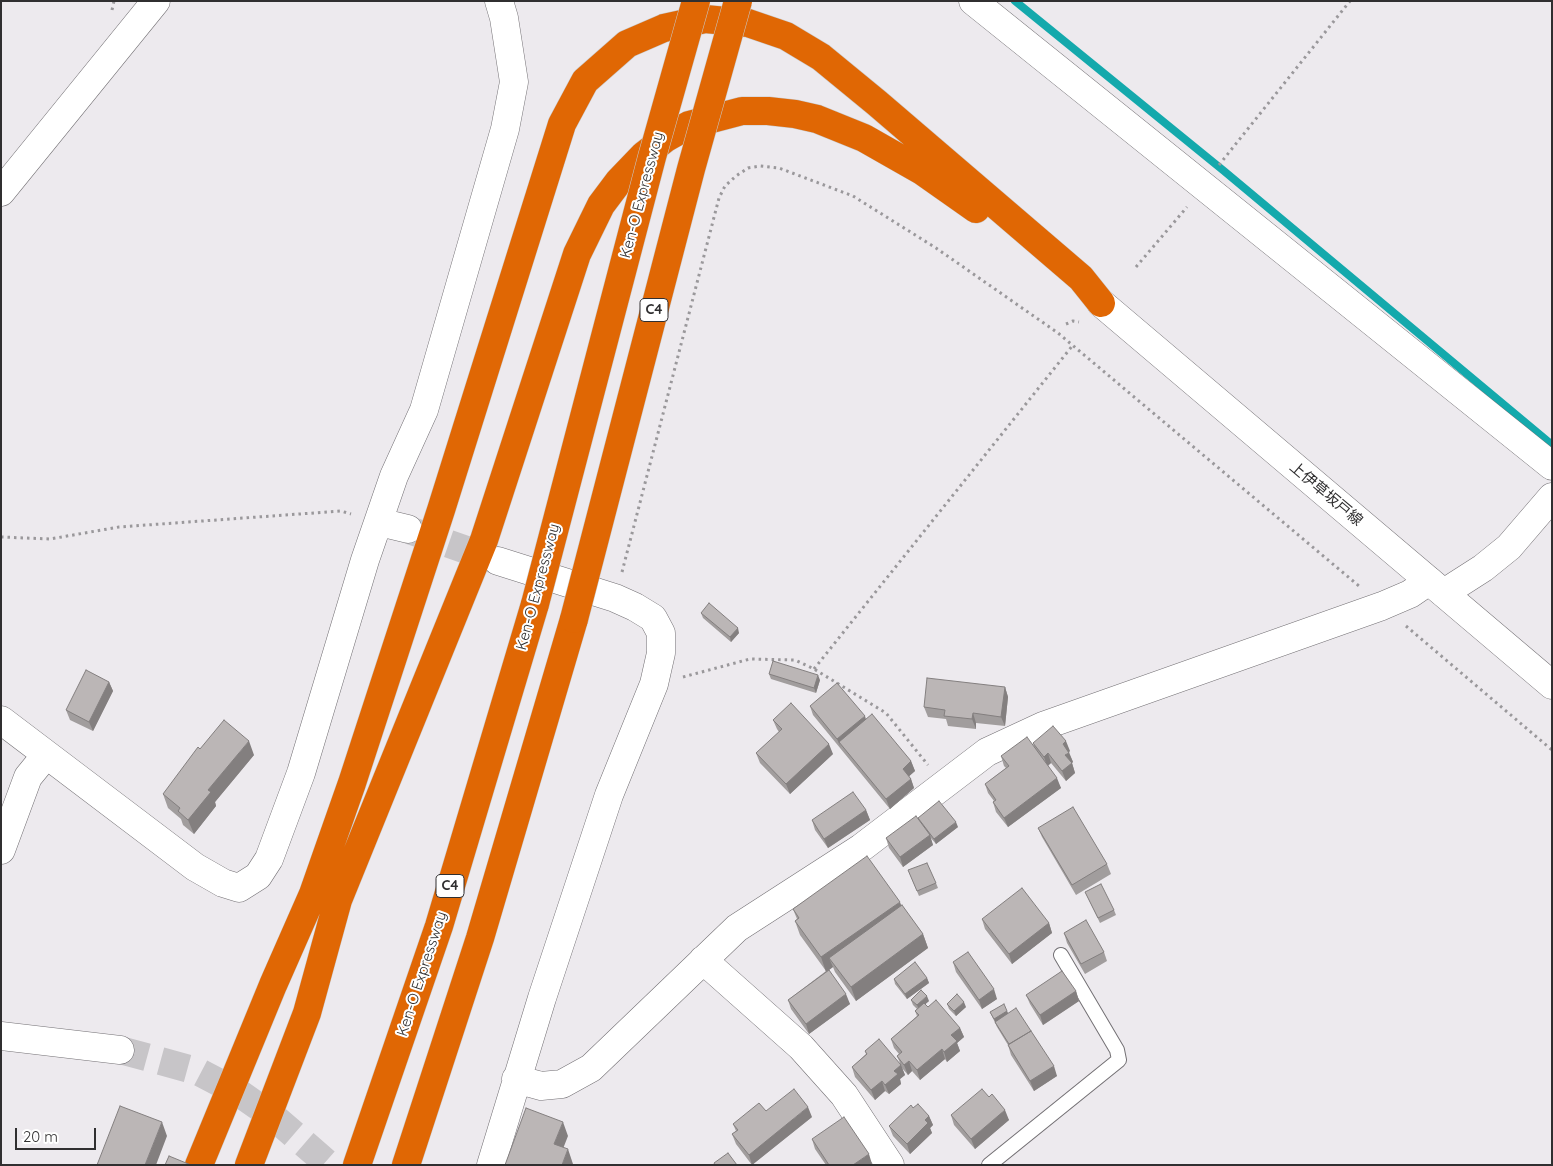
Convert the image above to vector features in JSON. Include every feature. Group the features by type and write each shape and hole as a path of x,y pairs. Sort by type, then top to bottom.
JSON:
{"highway":[{"name":"Ken-O Expressway","path":"357,1165 439,926 535,604 652,157 696,1"},
{"name":"C4","path":"406,1165 480,938 574,619 691,169 738,1"},
{"path":"199,1165 273,985 314,894 441,510 562,124 585,81 627,44 664,28 705,19 748,23 786,36 821,57 876,103 1081,278 1101,303"},
{"path":"249,1165 307,1013 338,900 484,540 577,254 601,205 618,181 644,155 666,138 689,125 742,111 795,114 816,119 864,138 922,171 1007,232 1076,289 1101,303"}],"street":[{"path":"1,192 156,1"},
{"path":"1,720 195,867 223,883 240,888 258,876 269,859 301,773 364,560 394,476 424,410 505,129 514,82 504,18 499,1"},
{"path":"974,1 1202,187 1552,466"},
{"name":"上伊草坂戸線","path":"1101,303 1552,685"},
{"path":"516,1079 541,1086 562,1084 591,1068 737,928 861,848 987,752 1043,726 1382,606 1410,594 1437,587 1483,568 1509,547 1552,497"},
{"path":"379,522 408,530"},
{"path":"492,1165 516,1079 609,795 654,684 661,653 661,633 653,618 635,607 614,598 498,561"},
{"path":"1,850 28,777 46,755"},
{"path":"703,960 801,1047 844,1095 890,1165"},
{"path":"1,1036 120,1050"}],"lane":[{"path":"988,1165 1119,1060 1117,1050 1061,955"}],"path":[{"path":"1224,158 1350,1"},
{"path":"614,598 719,198 725,186 748,168 760,166 779,168 854,196 936,248 1073,345 1552,750"},
{"path":"1136,267 1202,187"},
{"path":"814,669 1073,345"},
{"path":"1,537 50,539 120,527 341,511 379,522"},
{"path":"654,684 750,659 794,660 814,669 886,713 943,784"}],"building":[{"path":"709,603 738,628 730,637 701,613"},
{"path":"773,661 818,675 814,688 769,674"},
{"path":"86,670 109,682 89,722 66,710"},
{"path":"927,678 1005,687 1001,717 973,713 972,719 944,716 945,710 924,707"},
{"path":"837,683 865,716 837,739 810,706"},
{"path":"791,703 829,744 786,784 756,753 782,729 773,720"},
{"path":"872,714 911,761 903,769 911,779 886,799 839,742"},
{"path":"224,720 249,741 208,790 211,792 188,820 178,811 180,808 163,794 198,747 200,749"},
{"path":"1053,726 1066,741 1063,744 1069,753 1065,755 1072,763 1062,771 1048,753 1044,757 1033,743"},
{"path":"1027,737 1057,778 1004,818 993,802 996,800 985,784 1009,766 1001,756"},
{"path":"853,792 866,810 824,839 812,820"},
{"path":"939,801 956,822 934,839 918,818"},
{"path":"1073,807 1107,864 1072,885 1038,828"},
{"path":"916,816 930,835 900,857 886,838"},
{"path":"867,856 900,902 821,957 795,921 799,918 793,909"},
{"path":"927,863 936,883 917,891 908,870"},
{"path":"1101,884 1114,910 1098,918 1085,892"},
{"path":"1022,888 1049,923 1009,954 982,919"},
{"path":"902,905 923,934 851,987 829,958"},
{"path":"1086,920 1104,952 1081,964 1064,933"},
{"path":"968,952 994,989 979,1000 953,962"},
{"path":"915,962 927,978 905,994 894,979"},
{"path":"829,970 846,994 806,1024 788,1000"},
{"path":"1062,971 1076,991 1040,1015 1026,995"},
{"path":"921,990 927,996 917,1005 911,1000"},
{"path":"957,994 964,1002 954,1011 947,1004"},
{"path":"936,1000 960,1028 951,1035 957,1041 944,1052 942,1049 917,1070 909,1061 904,1065 897,1056 902,1052 891,1039 919,1015 915,1011 924,1003 928,1007"},
{"path":"1004,1004 1007,1011 994,1019 990,1012"},
{"path":"1016,1008 1031,1031 1009,1044 995,1022"},
{"path":"1031,1031 1054,1066 1030,1081 1008,1045"},
{"path":"879,1039 901,1065 894,1071 898,1074 885,1085 882,1081 871,1090 852,1067 867,1054 865,1051"},
{"path":"794,1089 808,1107 749,1155 732,1134 738,1130 733,1124 759,1103 766,1111"},
{"path":"982,1089 989,1097 992,1094 1005,1110 971,1139 951,1115"},
{"path":"918,1104 929,1116 925,1120 928,1123 907,1144 889,1126 911,1105 913,1108"},
{"path":"120,1106 162,1122 145,1165 97,1165"},
{"path":"526,1108 563,1122 554,1144 568,1149 562,1165 505,1165"},
{"path":"844,1117 869,1154 853,1165 829,1165 812,1139"},
{"path":"728,1153 737,1165 715,1165 714,1163"},
{"path":"169,1156 191,1165 165,1165"}],"waterway":[{"path":"1015,1 1224,171 1552,445"}],"tunnel":[{"path":"409,530 498,561"},
{"path":"120,1050 197,1071 239,1093 276,1119 329,1165"}]}
